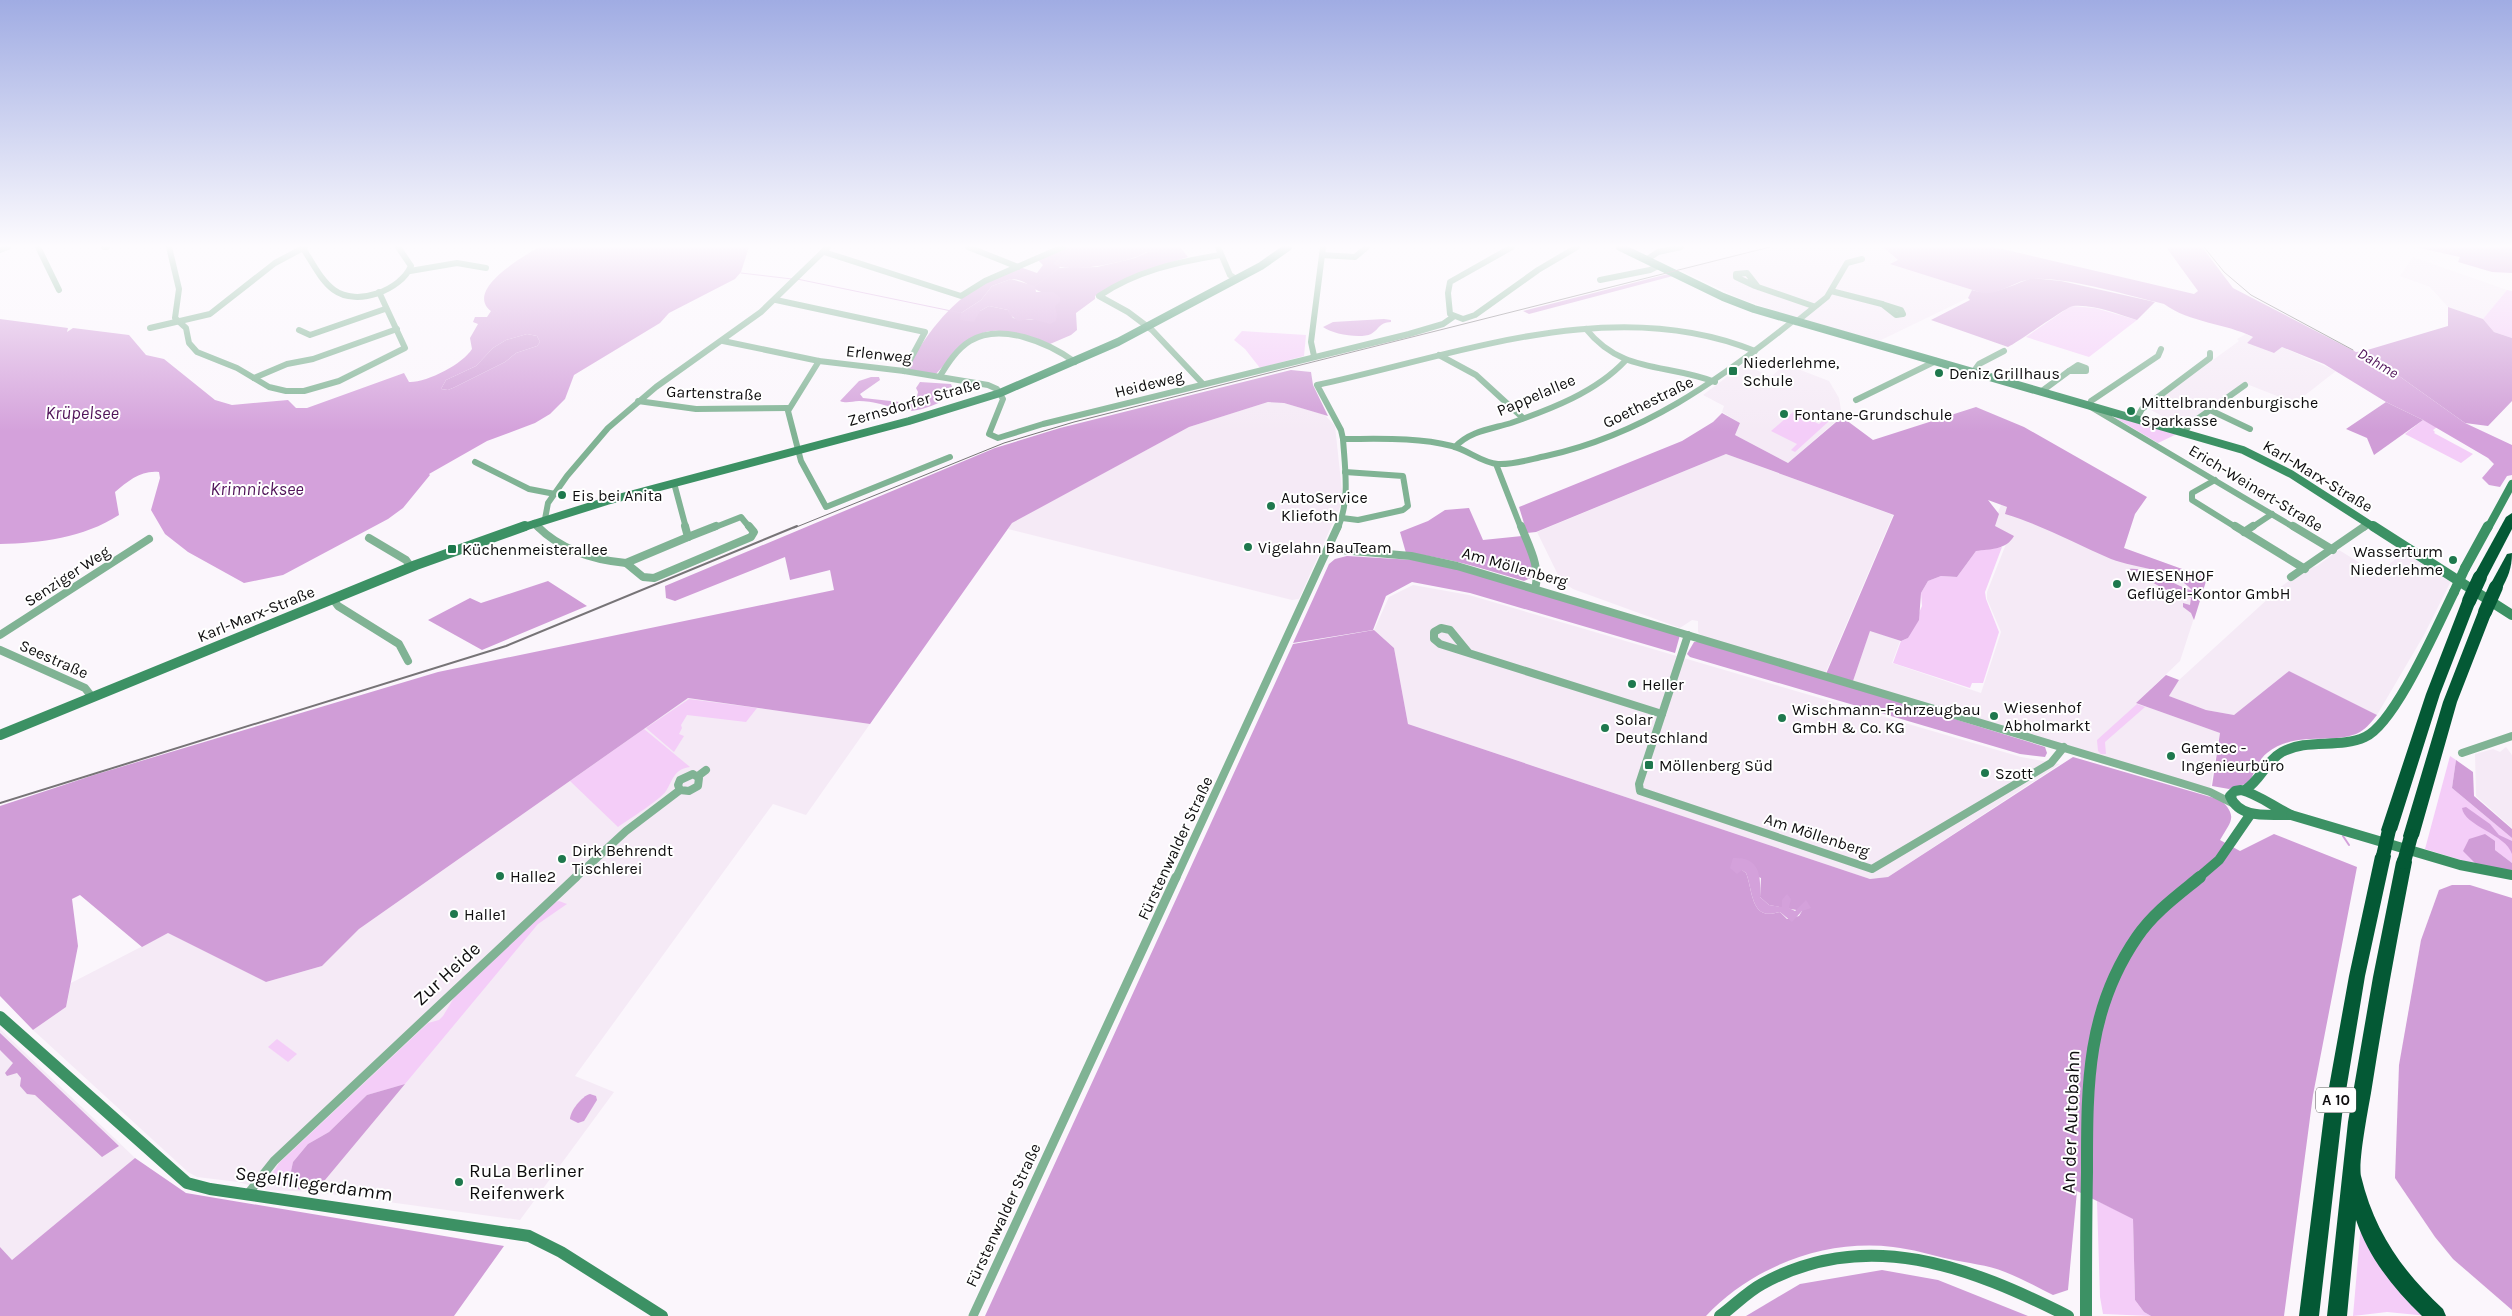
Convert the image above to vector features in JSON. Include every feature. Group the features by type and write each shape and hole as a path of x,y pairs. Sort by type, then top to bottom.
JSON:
{"highway":[{"name":"A 10","path":"2309,1316 2333,1115 2357,976 2389,830 2433,694 2469,601 2512,517"},
{"name":"A 10","path":"2337,1316 2340,1272 2357,1122 2381,977 2404,862 2450,702 2496,588 2512,557"},
{"path":"2352,1178 2366,1220 2381,1252 2403,1284 2436,1316"}],"street":[{"path":"175,308 175,318 186,328 189,343 197,352 237,368 271,388 306,390 334,382 405,348 386,309 310,335 299,330"},
{"path":"150,328 210,314 217,308"},
{"path":"545,519 545,510 555,494 571,469 594,442 638,401 723,341 765,308"},
{"path":"815,308 925,332 904,371"},
{"path":"1121,308 1148,326 1203,384"},
{"name":"Zernsdorfer Straße","path":"529,524 674,483 925,417 1000,392 1075,362 1181,308"},
{"path":"1314,356 1311,342 1315,308"},
{"path":"1448,308 1448,312 1453,316 1463,319 1475,315 1484,308"},
{"name":"Karl-Marx-Straße","path":"1753,308 1794,322 1974,371 2232,446 2263,459 2512,615"},
{"path":"1794,322 1810,308"},
{"name":"Heideweg","path":"1000,392 1003,403 989,434 992,437 998,438 1043,424 1409,334 1443,324 1453,316"},
{"name":"Goethestraße","path":"1496,464 1560,454 1591,445 1670,409 1715,382 1794,322"},
{"path":"1439,355 1506,340 1586,329 1629,326 1663,328 1708,337 1755,351"},
{"path":"254,378 287,364 313,359 396,328"},
{"path":"1586,329 1606,350 1625,361 1654,369 1690,373 1715,382"},
{"path":"940,376 955,354 966,344 976,338 992,334 1035,341 1075,362"},
{"name":"Erlenweg","path":"723,341 819,361 940,376 988,385 1000,392"},
{"path":"2089,404 2158,356 2161,349"},
{"path":"1974,371 1978,364 2004,351"},
{"path":"2137,418 2142,409 2210,358 2210,353"},
{"path":"1439,355 1476,375 1523,418"},
{"name":"Fürstenwalder Straße","path":"973,1316 1342,518 1346,496 1343,439 1341,430 1317,385 1368,375 1439,355"},
{"path":"819,361 788,408 796,451 812,486 826,507 950,457"},
{"name":"Pappelallee","path":"1455,447 1462,439 1523,418 1593,386 1625,361"},
{"path":"1856,400 1936,361"},
{"path":"2042,391 2069,372"},
{"path":"2185,432 2189,425 2245,385"},
{"name":"Gartenstraße","path":"638,401 696,409 788,408"},
{"name":"Erich-Weinert-Straße","path":"2089,404 2333,550"},
{"path":"2210,410 2250,429"},
{"path":"1343,439 1399,439 1455,447 1496,464 1536,565 1538,577 1535,589"},
{"path":"475,462 530,489 555,494"},
{"path":"1342,518 1358,520 1402,510 1408,506 1403,476 1345,472"},
{"path":"2215,480 2192,493 2192,500 2305,569"},
{"path":"674,483 688,537"},
{"path":"2234,801 2258,779 2268,762 2287,750 2310,745 2355,741 2372,734 2394,704 2465,568 2512,484"},
{"path":"2244,532 2272,514"},
{"path":"529,524 588,557 626,563 643,577 654,578 751,538 754,532 741,517 626,563"},
{"name":"Karl-Marx-Straße","path":"0,735 411,567 529,524"},
{"path":"2291,577 2369,524"},
{"path":"369,538 406,560 411,567"},
{"name":"Senziger Weg","path":"0,635 149,539"},
{"name":"Am Möllenberg","path":"1329,549 1429,559 2064,747 2234,801"},
{"path":"333,600 338,606 399,644 408,661"},
{"name":"Am Möllenberg","path":"1688,635 1639,784 1640,791 1872,869 2051,763 2064,747"},
{"name":"Seestraße","path":"0,650 85,688 92,697"},
{"path":"1468,652 1662,714"},
{"path":"2462,753 2512,736"},
{"name":"Zur Heide","path":"698,776 706,770"},
{"name":"Zur Heide","path":"680,790 678,782 683,777 690,774 698,776"},
{"name":"Zur Heide","path":"247,1195 274,1161 584,869 626,831 680,790 689,791 695,788 700,781 698,776"},
{"path":"2258,779 2260,799 2266,809 2263,814"},
{"path":"2245,790 2291,816"},
{"path":"2234,801 2250,815 2291,816 2460,865 2512,875"},
{"path":"2234,801 2238,832"},
{"name":"An der Autobahn","path":"2086,1316 2087,1096 2091,1052 2100,1011 2118,967 2138,935 2163,908 2219,860 2250,815"},
{"name":"Segelfliegerdamm","path":"0,1017 177,1176 198,1187 529,1236 561,1252 662,1316"},
{"path":"1720,1316 1751,1290 1789,1270 1831,1258 1875,1255 1910,1257 1964,1269 2009,1286 2068,1316"}],"shaded area":[{"path":"952,308 968,308 961,313 980,311 985,308 1000,308 1008,310 1013,318 1029,320 1044,316 1055,311 1055,308 1082,308 1076,313 1077,330 1071,335 1050,344 1011,333 986,332 964,345 936,374 906,369 921,345"},
{"path":"1533,308 1550,308 1529,314 1523,311"},
{"path":"1768,308 1946,308 1879,341"},
{"path":"1954,308 2068,308 2008,347 1931,320"},
{"path":"2067,308 2096,308 2137,320 2089,357 2026,337"},
{"path":"2099,308 2149,308 2137,320"},
{"path":"2448,308 2452,308 2483,319 2494,332 2512,338 2512,401 2488,426 2465,423 2364,351 2448,326"},
{"path":"2452,308 2492,308 2483,319"},
{"path":"2492,308 2512,308 2512,338 2494,332 2483,319"},
{"path":"1242,331 1306,335 1304,356 1260,368 1245,349 1234,340"},
{"path":"527,334 537,336 540,342 537,346 516,353 505,362 455,387 448,390 441,389 446,380 476,366 493,348 506,340"},
{"path":"2246,334 2253,338 2247,343 2274,353 2282,347 2336,371 2295,403 2244,383 2183,427 2147,408 2239,341 2237,339"},
{"name":"Fontane-Grundschule","path":"1744,364 1771,377 1785,364 1829,381 1839,398 1842,416 1788,463 1735,435 1740,423 1722,412 1724,406 1703,395"},
{"path":"1291,370 1311,372 1313,385 1328,416 1284,403 1268,402 1189,427 1012,523 870,724 688,698 359,929 322,966 266,982 168,933 142,947 80,895 72,899 78,946 66,1007 33,1030 0,996 0,806 94,775 438,672 834,590 830,570 790,580 785,557 675,601 666,598 665,586 995,448 1060,428"},
{"path":"1268,402 1284,403 1325,415 1335,426 1343,500 1299,599 1292,600 1008,529 1011,523 1189,427"},
{"path":"2386,402 2423,420 2374,455 2367,438 2346,429"},
{"path":"1976,407 2024,427 2147,497 2135,514 2124,548 2207,578 2194,620 2191,613 2183,607 2183,603 2190,605 2191,598 2164,589 2129,569 2145,571 2193,591 2185,583 2165,573 2111,559 2046,529 2005,514 2007,507 1988,500 1999,514 1995,526 2014,536 2011,541 1998,548 1976,551 1957,577 1941,576 1928,581 1921,593 1919,620 1908,638 1901,641 1870,631 1853,681 1826,674 1894,515 1726,454 1536,532 1527,533 1519,507 1682,441 1713,422 1722,413 1740,423 1735,435 1788,463 1842,417 1873,440"},
{"path":"1834,411 1838,413 1795,452 1791,450 1797,444 1771,431 1793,412 1819,424"},
{"path":"2114,417 2179,433 2158,443"},
{"path":"2423,420 2437,427 2433,430 2434,433 2473,454 2461,463 2405,434"},
{"path":"1726,454 1893,515 1825,674 1703,637 1698,632 1698,621 1692,620 1680,628 1573,589 1561,581 1537,532"},
{"path":"2001,505 2207,578 2180,661 2136,703 2220,733 2210,789 1853,681 1870,630 1900,641 1892,663 1981,693 2001,632 1987,599 1987,592 2010,534 1992,527"},
{"path":"1469,508 1483,540 1522,536 1533,563 1533,577 1524,581 1451,560 1406,553 1400,532 1428,521 1445,510"},
{"path":"2002,547 1985,592 1999,632 1983,683 1972,683 1970,688 1893,663 1901,641 1908,638 1922,606 1921,593 1928,581 1941,576 1957,577 1976,551"},
{"path":"2339,550 2376,573 2406,552 2451,581 2424,635 2377,715 2289,671 2234,715 2206,710 2169,696 2179,680 2282,586 2305,569 2317,566"},
{"path":"1347,556 1430,561 1680,635 1675,653 1470,593 1412,582 1386,596 1373,630 1293,643 1329,564 1335,559"},
{"path":"548,581 587,606 482,650 428,620 470,598 481,603"},
{"path":"1413,585 1469,595 2021,757 2060,764 1888,877 1870,879 1408,724 1394,648 1374,630 1389,597"},
{"path":"1374,630 1394,648 1408,724 1870,879 1888,877 2073,757 2221,800 2230,811 2231,819 2220,840 2240,851 2274,834 2357,867 2313,1095 2284,1316 2151,1316 2144,1312 2135,1300 2133,1219 2077,1191 2068,1290 2053,1295 2017,1277 1992,1268 1907,1249 1867,1246 1842,1247 1816,1252 1768,1270 1745,1283 1706,1316 985,1316 1293,644","holes":["1742,870 1761,878 1760,897 1769,905 1802,911 1799,916 1787,919 1780,912 1767,914 1760,911 1756,907 1746,873"]},
{"path":"1694,642 1704,642 2045,747 2047,753 2045,757 2020,754 1690,657 1687,654"},
{"path":"2289,671 2377,715 2363,730 2350,736 2303,740 2279,746 2261,759 2249,783 2229,789 2212,786 2220,733 2136,703 2166,675 2179,680 2169,696 2206,710 2234,715"},
{"path":"688,698 870,724 806,815 773,804 575,1076 614,1092 520,1220 316,1192 267,1190 238,1182 197,1177 188,1172 33,1030 66,1007 71,983 168,933 266,982 322,966 359,929"},
{"path":"689,699 757,708 746,722 687,715 681,725 682,728 679,734 684,736 674,752 646,728"},
{"path":"2137,704 2145,707 2105,742 2106,754 2101,754 2098,751 2097,740"},
{"path":"644,729 690,767 677,773 663,795 618,827 570,781"},
{"path":"2506,747 2512,755 2512,828 2476,796 2475,754 2493,749 2500,752"},
{"path":"2450,756 2456,760 2452,788 2512,838 2512,863 2495,850 2477,865 2425,849"},
{"path":"2456,760 2473,772 2474,796 2512,829 2512,838 2452,788"},
{"path":"2485,834 2495,841 2495,850 2512,863 2512,871 2477,865 2463,851 2469,839"},
{"path":"2452,885 2470,885 2512,898 2512,1310 2453,1259 2435,1237 2395,1178 2399,1065 2421,940 2439,890"},
{"path":"559,901 567,904 538,924 405,1084 367,1095 329,1132 308,1144 293,1162 290,1176 297,1189 270,1185 269,1179 279,1163 428,1023 439,1020 455,996 555,902"},
{"path":"0,1029 135,1158 12,1260 0,1247"},
{"path":"0,1033 119,1146 102,1157 35,1095 27,1094 20,1086 21,1078 17,1073 7,1076 5,1073 13,1063 0,1050"},
{"path":"277,1039 297,1054 288,1062 268,1047"},
{"path":"405,1084 315,1192 297,1189 292,1184 290,1176 293,1162 308,1144 329,1132 367,1095"},
{"path":"135,1158 186,1193 504,1246 454,1316 0,1316 0,1247 12,1260"},
{"path":"2097,1201 2133,1218 2135,1300 2144,1312 2151,1316 2103,1314 2100,1297"},
{"path":"2361,1224 2428,1316 2387,1312 2353,1316"},
{"path":"1882,1270 1938,1280 2028,1316 1746,1316 1800,1284"}],"water":[{"name":"Krimnicksee","path":"489,308 678,308 669,313 660,323 574,375 565,399 550,414 535,423 487,441 429,474 403,508 388,519 283,575 244,583 188,552 165,534 151,510 160,478 159,472 146,473 130,480 115,492 119,515 105,523 61,538 0,544 0,319 68,328 67,332 73,328 129,335 146,355 164,359 215,400 232,405 288,400 296,408 307,408 404,373 409,382 425,379 444,371 461,361 472,349 470,338 478,324 473,322 475,317 487,317 491,311","holes":["527,334 537,336 540,342 537,346 516,353 505,362 455,387 448,390 441,389 446,380 476,366 493,348 506,340"]},
{"path":"968,308 985,308 980,311 974,322 960,320 961,313"},
{"path":"1000,308 1056,308 1057,315 1056,321 1050,324 1032,319 1018,321 1009,314 1008,310"},
{"name":"Dahme","path":"2171,308 2272,308 2356,352 2364,351 2465,423 2512,445 2512,475 2507,476 2500,487 2489,485 2482,478 2494,464 2488,458 2423,420 2386,402 2324,364 2282,347 2274,353 2247,343 2253,337 2242,332 2196,319"},
{"path":"1391,320 1391,322 1380,326 1371,334 1360,336 1333,332 1323,327 1333,322"},
{"path":"871,377 879,377 880,380 860,394 863,398 909,403 916,401 918,392 916,388 920,382 951,384 954,392 943,395 943,401 939,403 911,411 869,402 840,401 859,381"},
{"path":"2466,807 2490,824 2499,835 2512,841 2512,854 2502,841 2464,814 2462,808"},
{"path":"1733,858 1742,858 1754,864 1759,875 1760,897 1769,905 1782,907 1782,900 1787,894 1791,899 1789,908 1795,911 1806,900 1811,908 1802,911 1792,922 1780,912 1767,914 1760,911 1756,907 1746,873 1742,870 1737,874 1730,868"},
{"path":"590,1094 596,1096 597,1100 584,1121 578,1123 570,1119 577,1104"}],"waterway":[{"path":"939,308 961,313"},
{"path":"2343,836 2349,845"}],"railway":[{"path":"794,528 1004,443 1074,422 1526,308"},
{"path":"2276,308 2353,350"},
{"path":"0,803 506,646 797,526"}],"place":[{"name":"Niederlehme, Schule","path":"1733,371"},
{"name":"Deniz Grillhaus","path":"1939,373"},
{"name":"Mittelbrandenburgische Sparkasse","path":"2131,411"},
{"name":"Fontane-Grundschule","path":"1784,414"},
{"name":"Eis bei Anita","path":"562,495"},
{"name":"AutoService Kliefoth","path":"1271,506"},
{"name":"Vigelahn BauTeam","path":"1248,547"},
{"name":"Küchenmeisterallee","path":"452,549"},
{"name":"Wasserturm Niederlehme","path":"2453,560"},
{"name":"WIESENHOF Geflügel-Kontor GmbH","path":"2117,584"},
{"name":"Heller","path":"1632,684"},
{"name":"Wiesenhof Abholmarkt","path":"1994,716"},
{"name":"Wischmann-Fahrzeugbau GmbH & Co. KG","path":"1782,718"},
{"name":"Solar Deutschland","path":"1605,728"},
{"name":"Gemtec - Ingenieurbüro","path":"2171,756"},
{"name":"Möllenberg Süd","path":"1649,765"},
{"name":"Szott","path":"1985,773"},
{"name":"Dirk Behrendt Tischlerei","path":"562,859"},
{"name":"Halle2","path":"500,876"},
{"name":"Halle1","path":"454,914"},
{"name":"RuLa Berliner Reifenwerk","path":"459,1182"}],"water label":[{"name":"Krüpelsee","path":"82,413"}]}
